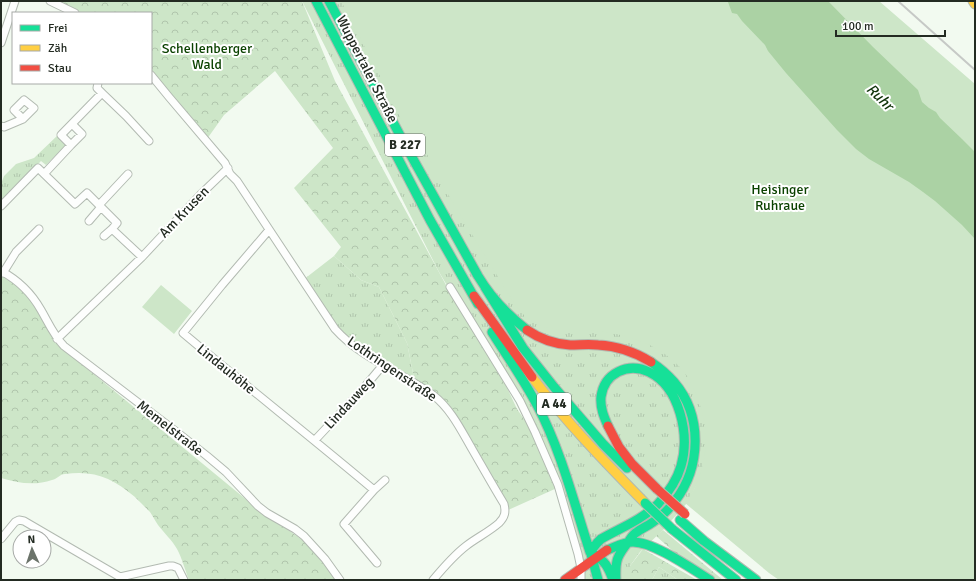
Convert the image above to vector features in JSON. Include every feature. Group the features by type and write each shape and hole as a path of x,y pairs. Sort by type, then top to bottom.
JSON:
{"main road":[{"name":"Wuppertaler Straße","path":"316,1 430,220 474,296"},
{"name":"Wuppertaler Straße","path":"329,1 442,214 485,287"},
{"name":"A 44","path":"485,287 523,348 603,444 682,517 704,541 756,580"},
{"path":"485,287 517,322 537,336 546,340 570,345 599,344 614,346 627,349 654,362 679,387 687,402 694,425 695,447 693,466 683,491 666,511 655,521 607,550"},
{"name":"A 44","path":"474,296 544,393 595,452 672,529 736,580"},
{"path":"474,296 484,320 537,405 549,431 557,450 593,556 598,580"},
{"path":"593,556 596,543 636,521 648,513 663,499 671,487 682,464 684,436 683,424 677,404 672,394 663,382 645,369 626,368 614,375 607,382 600,402 602,412 608,428 616,442 655,492"},
{"path":"615,580 617,559 620,551 634,533"},
{"path":"565,580 581,568 593,556 634,542 649,545 710,580"},
{"path":"593,556 602,559 615,580"}],"street":[{"path":"1,43 15,1"},
{"path":"50,1 73,12"},
{"name":"Lothringenstraße","path":"152,76 168,97 223,159 230,174 335,329 360,351 433,396 450,412 505,507 505,515 499,523 466,546 449,561 433,580"},
{"path":"98,84 97,88 149,141"},
{"path":"71,145 61,135 102,93"},
{"path":"1,126 4,127 23,119"},
{"path":"44,174 82,134 72,124"},
{"path":"1,206 38,168 76,204 87,193 117,223 104,236"},
{"name":"Am Krusen","path":"57,339 142,257 201,194 228,168"},
{"path":"89,221 128,174"},
{"name":"Memelstraße","path":"39,229 16,252 2,272 21,285 29,293 40,308 57,339 226,472 258,506 304,536 325,559 340,580"},
{"path":"112,229 142,257"},
{"name":"Lindauhöhe","path":"269,230 183,333 374,490"},
{"path":"450,287 520,401 535,432 558,485 581,568 581,580"},
{"name":"Lindauweg","path":"314,440 362,390 383,365"},
{"path":"376,563 344,524 374,490 385,480"},
{"path":"1,539 17,520 24,521 119,578 173,566 178,568 184,580"}],"green space":[{"name":"Schellenberger Wald","path":"52,1 302,1 335,81 446,285 503,379 517,409 533,432 557,488 506,511 451,411 415,383 407,343 379,287 361,280 334,256 341,247 294,188 333,148 275,71 224,115 207,139 152,75 152,12 74,12"},
{"path":"302,1 343,1 630,333 665,351 691,377 708,424 708,448 703,473 687,503 663,530 640,552 630,566 630,580 581,580 579,554 542,443 439,272"},
{"name":"Heisinger Ruhraue","path":"341,1 879,1 975,84 975,580 779,580 685,503 695,488 698,480 706,445 706,429 701,407 688,377 666,354 643,342 619,334 606,332 551,329 533,322 525,316 505,289 450,198 425,151 400,117"},
{"path":"58,135 67,144 46,165 41,161 1,202 1,184 4,176 16,164 34,158"},
{"path":"334,256 361,280 379,287 407,343 415,383 385,365 343,334 303,280"},
{"path":"1,275 19,287 33,302 62,348 248,501 312,547 337,580 189,580 177,549 158,525 150,512 127,490 111,480 85,473 63,474 55,479 39,483 20,482 1,478"},
{"path":"161,285 192,311 174,334 142,307"},
{"path":"663,530 723,580 717,580 674,552 656,536"},
{"path":"643,549 697,580 678,580 659,567 652,580 630,580 630,566"},
{"path":"659,567 678,580 652,580"}],"water":[{"name":"Ruhr","path":"726,1 828,1 918,90 922,102 936,112 940,118 975,152 975,239 935,201 909,182 869,159 856,149 786,73 765,45 737,14 732,13 728,2"}],"railway":[{"path":"898,1 975,70"}],"traffic: fast":[{"path":"316,1 430,220 478,304"},
{"path":"329,1 403,141 478,276 500,305 527,330"},
{"path":"485,287 523,348 603,444 627,468"},
{"path":"492,332 527,386 546,422 560,458 590,552"},
{"path":"616,580 617,563 622,551 634,534 659,518 675,501 684,488 694,457 694,426 690,410 683,395 674,382 651,362"},
{"path":"590,552 601,539 638,519 658,504 675,481 681,466 683,454 683,427 675,400 660,379 641,369 625,369 612,376 607,382 603,389 601,405 608,426"},
{"path":"645,503 672,529"},
{"path":"680,520 704,541 756,580"},
{"path":"672,529 736,580"},
{"path":"607,550 626,543 642,543 662,551 710,580"},
{"path":"592,553 606,564 613,580"},
{"path":"591,554 598,580"}],"traffic: slow":[{"path":"532,377 572,426 645,503"}],"traffic: jam":[{"path":"474,296 532,377"},
{"path":"527,330 542,338 559,344 595,345 619,348 639,355 651,362"},
{"path":"608,426 619,447 632,464 657,489"},
{"path":"657,489 685,514"},
{"path":"565,580 607,550"}]}
